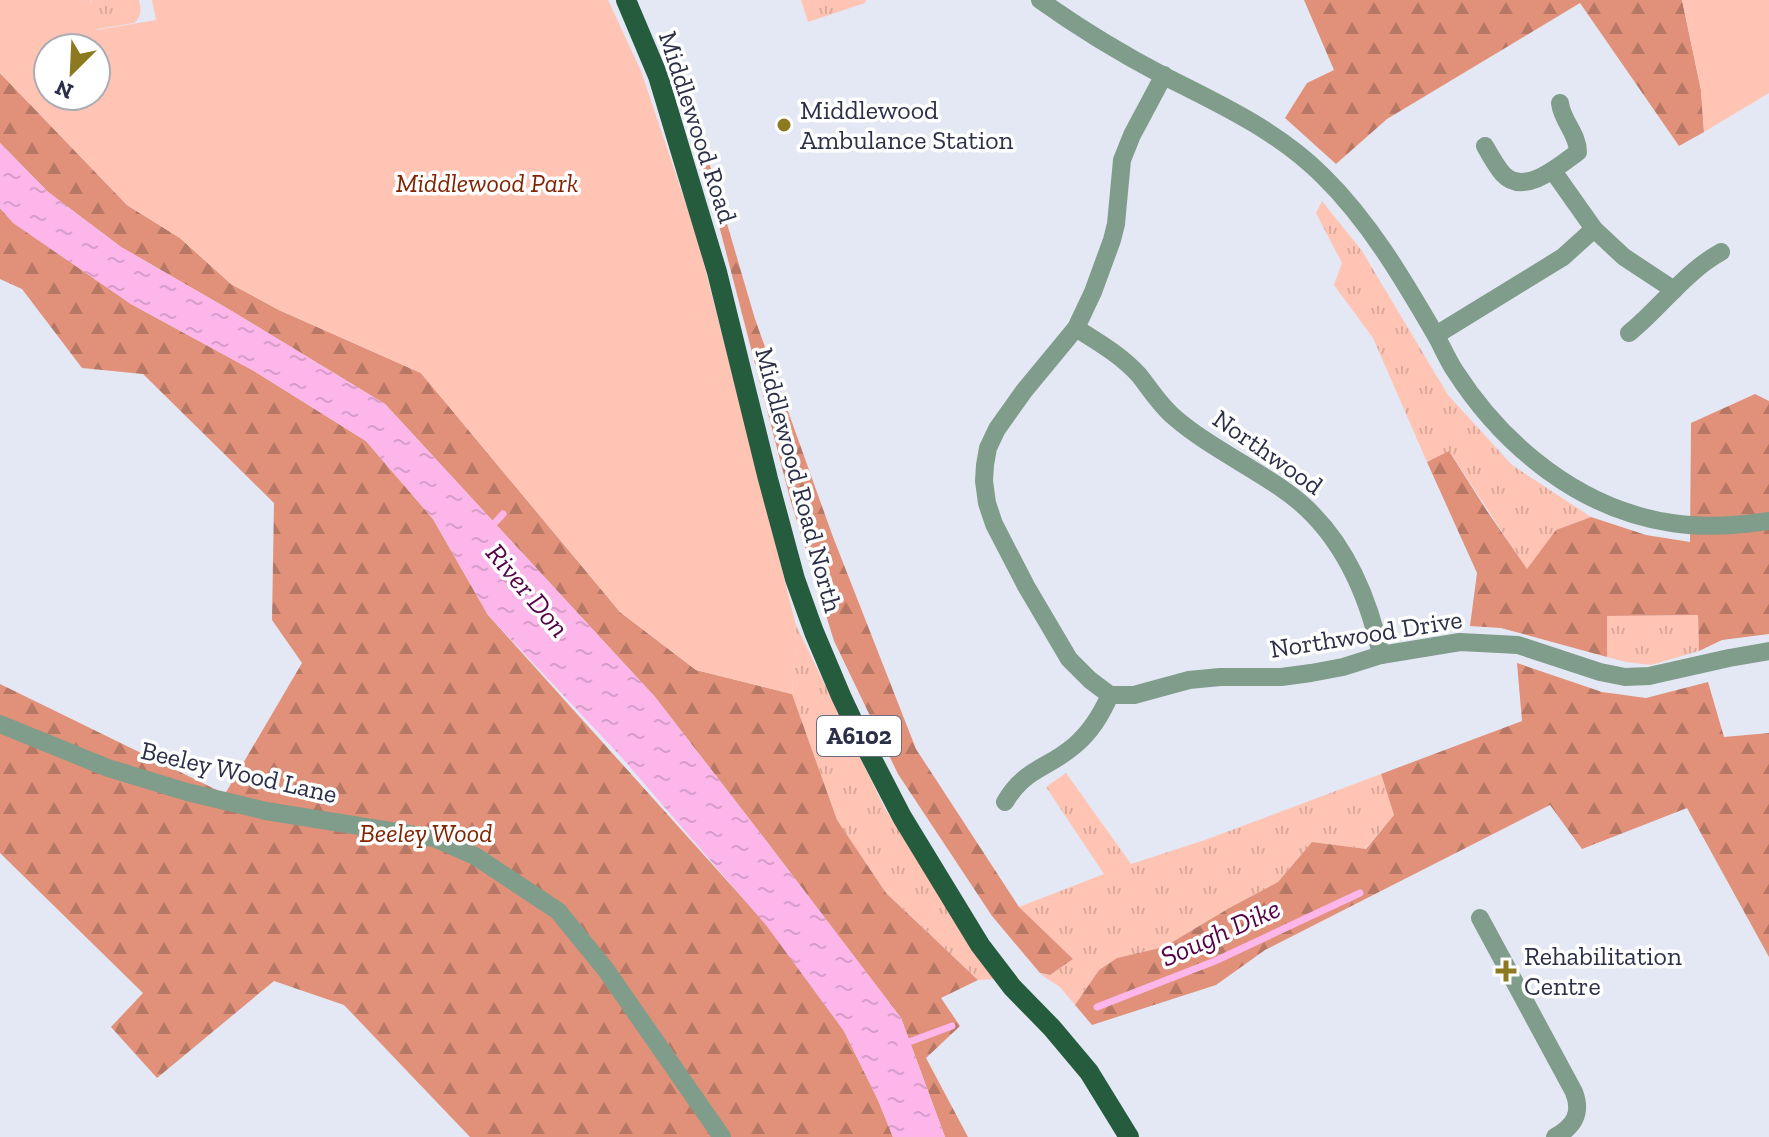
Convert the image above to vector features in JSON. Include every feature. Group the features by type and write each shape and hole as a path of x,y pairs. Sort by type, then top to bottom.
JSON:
{"main road":[{"name":"Middlewood Road","path":"626,0 658,76 717,272"},
{"name":"Middlewood Road North","path":"717,272 795,579 814,632 857,730 902,817 980,945 1012,987 1089,1072 1129,1137"}],"street":[{"path":"1040,0 1113,47 1255,124 1323,176 1386,253 1454,369 1492,422 1547,471 1575,488 1637,515 1671,523 1698,526 1769,521"},
{"path":"1005,802 1025,776 1072,748 1090,731 1110,695 1069,659 1012,561 987,503 984,481 988,448 997,429 1024,391 1076,328 1093,292 1116,224 1122,160 1164,75"},
{"path":"1485,146 1504,175 1515,182 1532,180 1553,171 1578,152 1578,144 1561,114 1560,103"},
{"path":"1553,171 1594,229 1624,257 1674,290"},
{"path":"1436,335 1563,257 1594,229"},
{"path":"1629,333 1708,258 1721,252"},
{"name":"Northwood","path":"1076,328 1116,353 1174,417 1307,508 1330,535 1362,589 1381,655"},
{"name":"Northwood Drive","path":"1110,695 1134,695 1189,680 1311,673 1381,655 1460,642 1518,645 1610,675 1639,678 1769,651"},
{"name":"Beeley Wood Lane","path":"0,724 108,768 187,792 266,811 434,838 475,856 558,911 606,970 722,1137"},
{"path":"1480,918 1578,1103 1573,1123 1555,1137"}],"green space":[{"name":"Middlewood Park","path":"0,0 90,0 97,30 156,20 152,0 608,0 641,71 697,237 796,625 792,694 696,670 620,612 421,373 279,310 231,284 180,238 127,205 38,112 112,112 112,32 32,32 32,106 0,73"},
{"path":"91,0 139,0 140,15 134,23 92,30"},
{"path":"801,0 866,0 865,3 808,22"},
{"path":"1304,0 1682,0 1701,90 1704,132 1679,146 1580,3 1387,119 1336,164 1285,118 1307,83 1334,70"},
{"path":"1682,0 1769,0 1769,93 1704,132 1701,90"},
{"path":"0,73 32,106 32,112 38,112 127,205 180,238 231,284 279,310 421,373 620,612 696,670 792,694 837,820 886,893 978,980 941,998 960,1026 926,1058 968,1137 945,1137 901,1018 655,697 385,404 121,247 48,192 0,143"},
{"path":"686,109 701,135 755,319 833,537 916,749 1019,907 1073,959 1050,975 1040,973 992,916 898,774 834,641 791,502"},
{"path":"1322,201 1362,251 1448,395 1512,465 1591,517 1556,530 1527,570 1450,452 1427,462 1373,338 1334,285 1342,263 1316,213"},
{"name":"Beeley Wood","path":"0,208 14,223 131,304 254,371 366,441 433,519 488,615 766,924 844,1031 893,1137 470,1137 344,1005 274,981 157,1078 111,1027 143,993 0,853 0,684 225,794 302,663 272,620 274,503 143,374 82,368 22,289 0,279"},
{"path":"1755,394 1769,401 1769,634 1722,640 1699,651 1698,615 1607,616 1607,657 1501,628 1470,626 1477,573 1427,462 1449,451 1527,569 1556,530 1591,517 1646,535 1690,542 1691,423"},
{"path":"1698,615 1699,651 1651,665 1607,657 1607,616"},
{"path":"796,625 885,809 994,979 978,980 886,893 836,819 792,694"},
{"path":"1517,663 1602,692 1646,698 1708,682 1724,737 1769,733 1769,957 1687,808 1582,849 1550,805 1265,950 1216,985 1092,1025 1075,1005 1099,970 1117,958 1164,947 1278,882 1312,842 1366,849 1394,815 1381,774 1522,721"},
{"path":"1066,773 1131,864 1205,840 1381,774 1394,815 1365,849 1312,842 1278,882 1164,947 1117,958 1099,970 1075,1005 1060,987 1040,974 1050,975 1073,959 1019,907 1104,874 1046,787"}],"water":[{"name":"River Don","path":"0,143 48,192 121,247 385,404 655,697 764,838 901,1018 945,1137 893,1137 844,1031 766,925 623,759 488,615 433,519 366,441 254,371 131,304 13,223 0,208"}],"waterway":[{"path":"491,527 503,514"},
{"name":"Sough Dike","path":"1097,1007 1215,961 1360,893"},
{"name":"Sough Dike","path":"901,1045 952,1026"}],"place":[{"name":"Middlewood Ambulance Station","path":"784,125"},
{"name":"Rehabilitation Centre","path":"1506,971"}]}
